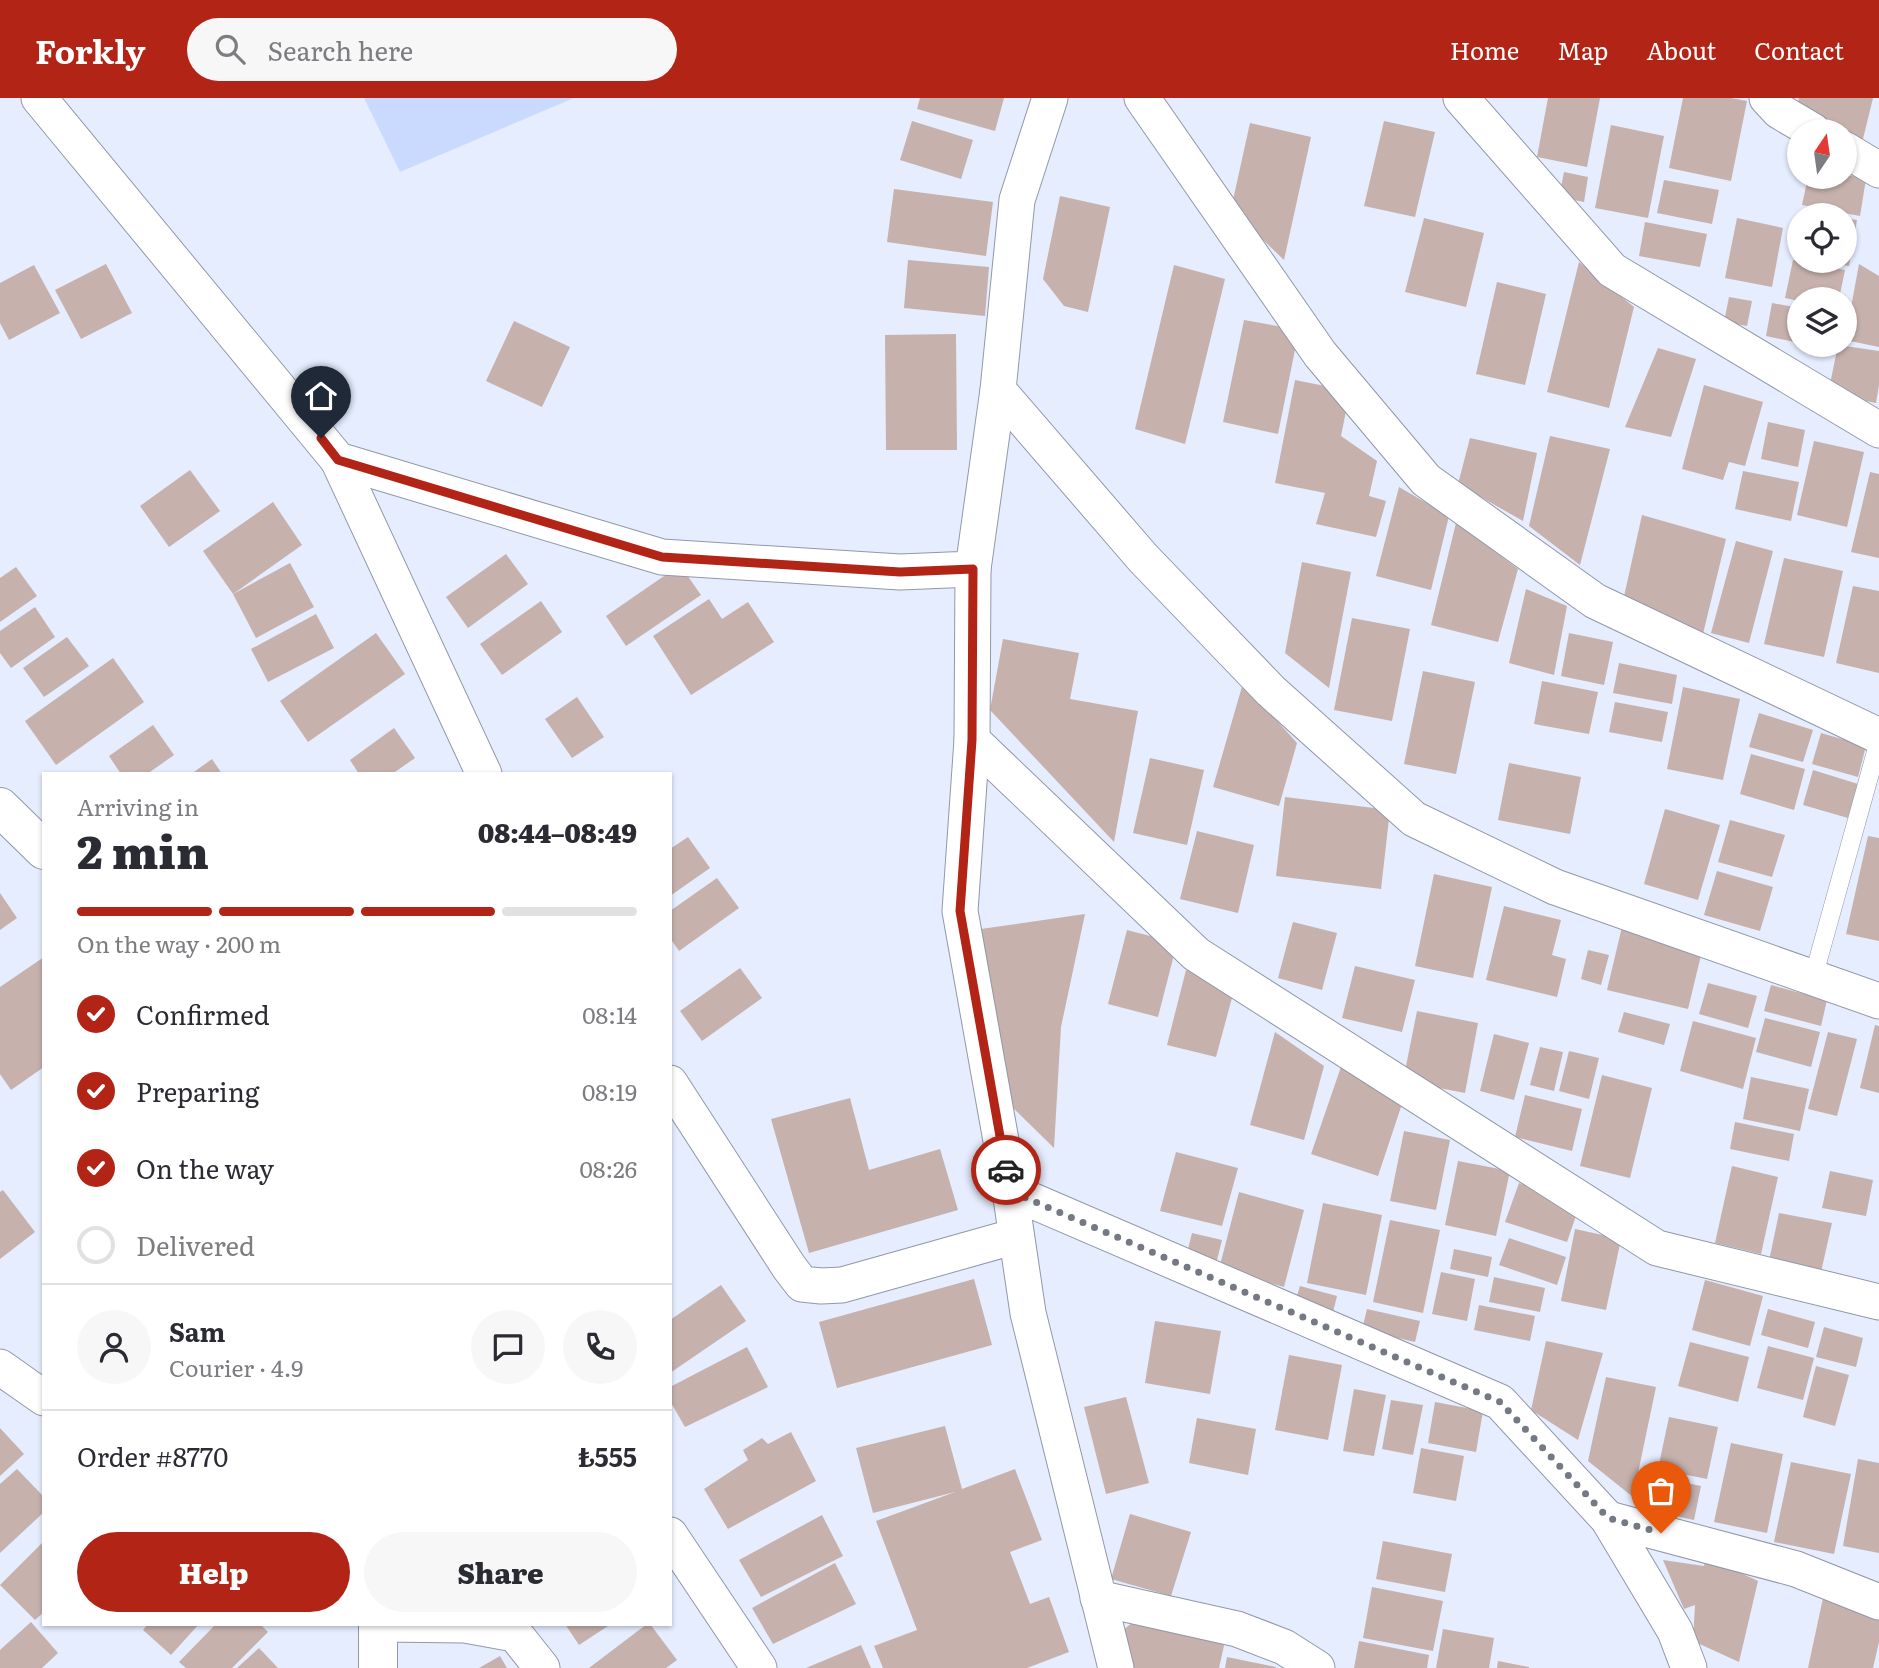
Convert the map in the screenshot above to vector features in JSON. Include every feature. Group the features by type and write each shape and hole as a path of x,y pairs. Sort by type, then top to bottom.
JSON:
{"street":[{"path":"39,98 338,460 483,772"},
{"path":"1050,98 1017,201 998,390 973,569 972,740 960,911 1010,1191 1028,1313 1116,1668"},
{"path":"1142,98 1320,354 1426,480 1595,601 1879,739"},
{"path":"1461,98 1612,270 1879,430"},
{"path":"1767,98 1779,111 1793,119"},
{"path":"1857,157 1879,170"},
{"path":"998,390 1143,558 1262,682 1414,819 1555,887 1879,1002"},
{"path":"338,460 662,557 900,572 973,569"},
{"path":"972,740 1196,954 1657,1248 1879,1302"},
{"path":"0,807 42,848"},
{"path":"672,1086 803,1284 842,1285 1016,1236"},
{"path":"1010,1191 1500,1402 1608,1518 1675,1631 1689,1668"},
{"path":"0,1367 42,1397"},
{"path":"1608,1518 1796,1569 1879,1601"},
{"path":"672,1538 759,1668"},
{"path":"1098,1598 1237,1629 1284,1647 1317,1668"},
{"path":"378,1668 380,1626"},
{"path":"471,1626 515,1634 542,1668"}],"lane":[{"path":"1813,978 1879,739"}],"shaded area":[{"path":"364,98 574,98 400,172"}],"building":[{"path":"920,98 1004,98 995,131 917,109"},
{"path":"1548,98 1600,98 1587,167 1537,157"},
{"path":"1683,98 1731,98 1747,101 1731,181 1669,168"},
{"path":"1799,98 1873,98 1860,151 1857,149 1857,119 1820,119 1798,102"},
{"path":"912,121 973,140 961,179 900,160"},
{"path":"1384,121 1435,132 1415,217 1364,206"},
{"path":"1250,123 1311,137 1284,260 1231,209"},
{"path":"1611,125 1664,136 1648,218 1595,208"},
{"path":"1564,172 1588,177 1584,202 1559,197"},
{"path":"1857,177 1866,179 1860,216 1857,215 1857,203 1802,203 1805,189 1857,189"},
{"path":"1664,180 1719,190 1712,224 1657,213"},
{"path":"894,189 993,202 986,256 887,242"},
{"path":"1060,196 1110,207 1088,312 1064,306 1043,279"},
{"path":"1424,218 1484,233 1466,307 1405,292"},
{"path":"1737,218 1783,228 1772,287 1725,278"},
{"path":"1645,222 1707,234 1700,267 1639,256"},
{"path":"908,260 989,267 985,316 904,308"},
{"path":"1579,262 1634,307 1609,408 1547,392"},
{"path":"106,264 132,313 81,339 55,290"},
{"path":"1859,264 1879,276 1879,347 1857,342 1857,287 1855,287"},
{"path":"34,265 60,313 9,340 0,323 0,283"},
{"path":"1174,265 1225,279 1185,444 1135,429"},
{"path":"1790,273 1844,273 1841,287 1787,287"},
{"path":"1497,282 1546,294 1525,385 1476,374"},
{"path":"1729,297 1752,301 1747,326 1724,322"},
{"path":"1772,303 1787,306 1787,340 1766,336"},
{"path":"1244,320 1299,330 1278,434 1223,422"},
{"path":"514,321 570,347 542,407 486,381"},
{"path":"956,334 957,450 886,450 885,335"},
{"path":"1658,348 1696,359 1671,437 1625,427"},
{"path":"1857,348 1879,351 1876,403 1828,394 1836,357 1857,357"},
{"path":"1295,380 1350,391 1341,436 1377,461 1369,496 1386,501 1376,537 1316,524 1325,493 1275,483"},
{"path":"1704,385 1763,402 1745,466 1729,462 1723,480 1682,469"},
{"path":"1768,422 1805,430 1798,467 1761,459"},
{"path":"1550,436 1610,449 1580,565 1529,526"},
{"path":"1470,438 1537,453 1523,521 1458,484"},
{"path":"1814,441 1864,452 1847,527 1797,515"},
{"path":"190,470 220,511 169,547 140,506"},
{"path":"1743,471 1799,482 1791,521 1735,509"},
{"path":"1870,472 1879,474 1879,558 1851,552"},
{"path":"1399,487 1449,516 1431,590 1376,576"},
{"path":"273,502 302,545 233,594 203,551"},
{"path":"1642,515 1726,539 1701,642 1623,601"},
{"path":"1456,523 1518,569 1498,642 1431,625"},
{"path":"1736,541 1773,551 1749,643 1711,633"},
{"path":"506,554 528,584 468,628 446,597"},
{"path":"1784,558 1843,571 1824,657 1764,644"},
{"path":"1302,562 1351,572 1329,688 1285,653"},
{"path":"290,563 314,607 256,638 233,594"},
{"path":"680,565 701,595 626,646 606,616"},
{"path":"16,567 37,596 0,622 0,578"},
{"path":"1853,586 1879,591 1879,673 1836,663"},
{"path":"1526,589 1567,606 1554,675 1509,663"},
{"path":"709,599 722,619 748,602 774,642 691,695 653,636"},
{"path":"541,601 562,632 502,675 480,644"},
{"path":"35,607 55,637 11,668 0,653 0,631"},
{"path":"316,614 334,648 268,682 251,649"},
{"path":"1352,618 1410,629 1392,721 1334,710"},
{"path":"376,633 405,674 308,742 280,701"},
{"path":"1569,633 1613,642 1604,685 1561,676"},
{"path":"67,637 89,666 44,697 23,668"},
{"path":"1003,639 1079,653 1070,699 1138,711 1114,842 990,710"},
{"path":"113,658 144,702 56,765 25,721"},
{"path":"1619,663 1677,675 1672,704 1613,693"},
{"path":"1423,671 1475,682 1456,774 1404,764"},
{"path":"1542,681 1598,692 1589,734 1534,724"},
{"path":"1243,683 1297,743 1279,806 1213,787"},
{"path":"1683,687 1740,699 1723,780 1667,769"},
{"path":"577,697 604,737 572,758 545,719"},
{"path":"1615,702 1668,712 1662,742 1609,732"},
{"path":"1759,713 1813,730 1803,762 1749,747"},
{"path":"153,725 174,755 150,772 120,772 109,756"},
{"path":"394,728 415,758 395,772 358,772 350,760"},
{"path":"1821,733 1866,746 1858,777 1812,764"},
{"path":"1751,754 1805,769 1794,810 1740,794"},
{"path":"1150,758 1204,770 1187,845 1133,833"},
{"path":"212,759 221,772 194,772"},
{"path":"1509,763 1581,777 1570,834 1498,820"},
{"path":"1813,770 1858,784 1848,818 1803,805"},
{"path":"1285,797 1390,810 1381,889 1276,876"},
{"path":"1665,809 1720,825 1698,900 1644,884"},
{"path":"1730,820 1785,835 1772,877 1718,862"},
{"path":"1197,831 1254,845 1238,913 1180,899"},
{"path":"1868,836 1879,838 1879,941 1846,934"},
{"path":"688,837 710,868 672,895 672,848"},
{"path":"1717,871 1773,887 1760,931 1704,915"},
{"path":"1434,874 1492,887 1473,978 1415,966"},
{"path":"717,878 739,908 679,951 672,941 672,910"},
{"path":"0,893 17,918 0,930"},
{"path":"1504,906 1561,920 1552,955 1566,959 1557,997 1486,980"},
{"path":"1085,914 1061,1027 1054,1148 1007,1102 981,929"},
{"path":"1293,922 1337,933 1322,990 1278,978"},
{"path":"1622,927 1703,947 1688,1009 1607,990"},
{"path":"1127,930 1177,943 1158,1017 1108,1004"},
{"path":"1588,950 1609,955 1601,985 1581,979"},
{"path":"42,958 42,1068 11,1090 0,1074 0,987"},
{"path":"1355,966 1415,980 1402,1032 1342,1018"},
{"path":"740,968 762,998 702,1041 680,1011"},
{"path":"1186,970 1236,983 1216,1057 1167,1045"},
{"path":"1708,983 1757,996 1748,1028 1699,1014"},
{"path":"1771,985 1827,1000 1821,1026 1764,1011"},
{"path":"1417,1011 1478,1023 1465,1093 1403,1081"},
{"path":"1624,1012 1670,1024 1664,1045 1618,1032"},
{"path":"1765,1018 1820,1032 1811,1067 1756,1052"},
{"path":"1693,1021 1756,1038 1743,1089 1680,1071"},
{"path":"1875,1025 1879,1026 1879,1093 1860,1088"},
{"path":"1275,1032 1324,1066 1304,1140 1250,1125"},
{"path":"1828,1032 1857,1039 1837,1116 1808,1109"},
{"path":"1494,1034 1529,1043 1514,1100 1480,1091"},
{"path":"1540,1047 1563,1052 1554,1091 1530,1085"},
{"path":"1569,1051 1599,1058 1589,1099 1559,1091"},
{"path":"1342,1064 1402,1104 1378,1176 1311,1154"},
{"path":"1602,1075 1652,1088 1630,1178 1580,1166"},
{"path":"1751,1077 1809,1089 1800,1131 1743,1119"},
{"path":"1525,1095 1582,1109 1572,1151 1515,1137"},
{"path":"850,1098 869,1170 940,1149 958,1210 809,1253 771,1119"},
{"path":"1735,1122 1794,1134 1789,1161 1730,1149"},
{"path":"1404,1131 1450,1140 1436,1210 1390,1201"},
{"path":"1176,1152 1238,1168 1222,1226 1160,1211"},
{"path":"1458,1161 1510,1171 1496,1236 1445,1225"},
{"path":"1732,1166 1778,1177 1761,1254 1715,1243"},
{"path":"1830,1171 1873,1180 1866,1216 1822,1208"},
{"path":"1519,1183 1580,1204 1567,1242 1505,1222"},
{"path":"3,1190 35,1232 0,1259 0,1192"},
{"path":"1239,1192 1304,1210 1284,1287 1219,1269"},
{"path":"1323,1203 1382,1215 1366,1295 1307,1283"},
{"path":"1779,1213 1832,1223 1821,1272 1769,1261"},
{"path":"1390,1220 1440,1230 1423,1313 1373,1302"},
{"path":"1575,1229 1621,1239 1606,1310 1561,1301"},
{"path":"1192,1233 1222,1240 1216,1264 1186,1257"},
{"path":"1509,1238 1566,1257 1557,1285 1499,1265"},
{"path":"1454,1249 1492,1257 1488,1277 1450,1269"},
{"path":"1441,1272 1475,1279 1467,1321 1432,1314"},
{"path":"1494,1277 1545,1288 1540,1312 1489,1302"},
{"path":"974,1279 992,1345 837,1388 819,1322"},
{"path":"1705,1280 1763,1296 1750,1346 1692,1330"},
{"path":"721,1285 746,1321 672,1372 672,1319"},
{"path":"1300,1286 1337,1296 1333,1312 1295,1302"},
{"path":"1479,1305 1535,1316 1530,1341 1474,1330"},
{"path":"1367,1309 1420,1321 1415,1342 1362,1330"},
{"path":"1768,1309 1815,1322 1808,1348 1761,1335"},
{"path":"1155,1321 1221,1331 1210,1394 1145,1383"},
{"path":"1824,1327 1863,1338 1856,1367 1816,1357"},
{"path":"1546,1341 1603,1353 1578,1440 1531,1410"},
{"path":"1690,1342 1749,1357 1738,1402 1678,1386"},
{"path":"1768,1346 1814,1358 1803,1400 1757,1388"},
{"path":"747,1347 768,1387 685,1427 672,1404 672,1386"},
{"path":"1289,1355 1342,1365 1328,1440 1275,1430"},
{"path":"1816,1366 1849,1375 1835,1426 1803,1417"},
{"path":"1606,1377 1656,1387 1633,1497 1588,1461"},
{"path":"1354,1389 1386,1395 1374,1456 1343,1451"},
{"path":"1126,1397 1149,1483 1106,1494 1084,1407"},
{"path":"1391,1400 1423,1405 1413,1455 1382,1449"},
{"path":"1435,1402 1483,1411 1476,1452 1428,1443"},
{"path":"1669,1417 1718,1427 1707,1479 1658,1469"},
{"path":"1197,1418 1256,1429 1248,1475 1189,1463"},
{"path":"945,1426 962,1489 1015,1469 1042,1540 1010,1552 1030,1604 1049,1597 1069,1652 1027,1668 883,1668 874,1646 917,1630 876,1521 955,1492 873,1513 856,1448"},
{"path":"0,1428 24,1454 0,1476"},
{"path":"791,1432 816,1481 728,1529 704,1489 748,1460 743,1450 762,1438 768,1444"},
{"path":"1731,1443 1783,1454 1767,1533 1714,1522"},
{"path":"1421,1448 1464,1456 1456,1501 1413,1493"},
{"path":"1858,1459 1879,1463 1879,1553 1843,1546"},
{"path":"1791,1462 1851,1474 1834,1554 1774,1542"},
{"path":"17,1469 42,1495 42,1514 0,1553 0,1484"},
{"path":"1658,1477 1701,1486 1694,1520 1651,1511"},
{"path":"1130,1514 1191,1532 1171,1596 1111,1579"},
{"path":"822,1515 843,1556 761,1597 739,1560"},
{"path":"1383,1541 1452,1554 1445,1592 1376,1579"},
{"path":"42,1543 42,1614 35,1620 0,1585"},
{"path":"1706,1557 1758,1581 1739,1662 1693,1641 1695,1605 1684,1609 1663,1560 1704,1566"},
{"path":"835,1563 856,1604 773,1644 752,1608"},
{"path":"1372,1587 1443,1601 1433,1651 1363,1638"},
{"path":"1823,1598 1879,1610 1879,1642 1873,1668 1808,1668"},
{"path":"1139,1617 1225,1641 1219,1668 1130,1668 1121,1632"},
{"path":"31,1622 58,1653 42,1668 0,1668 0,1650"},
{"path":"146,1626 197,1626 171,1655 143,1630"},
{"path":"214,1626 262,1626 268,1632 232,1668 186,1668 179,1662"},
{"path":"566,1626 608,1626 579,1645"},
{"path":"644,1626 652,1626 677,1660 666,1668 589,1668"},
{"path":"1443,1629 1494,1638 1489,1668 1436,1668"},
{"path":"1359,1641 1429,1655 1427,1668 1354,1668"},
{"path":"861,1645 871,1668 806,1668"},
{"path":"259,1648 278,1668 237,1668"},
{"path":"500,1656 507,1668 479,1668"},
{"path":"1227,1657 1276,1667 1276,1668 1225,1668"},
{"path":"1498,1661 1529,1667 1529,1668 1497,1668"}],"way so far":[{"path":"1006,1170 1010,1191 1500,1402 1608,1518 1661,1533"}],"route":[{"path":"321,438 338,460 662,557 900,572 973,569 972,740 960,911 1006,1170"}]}
